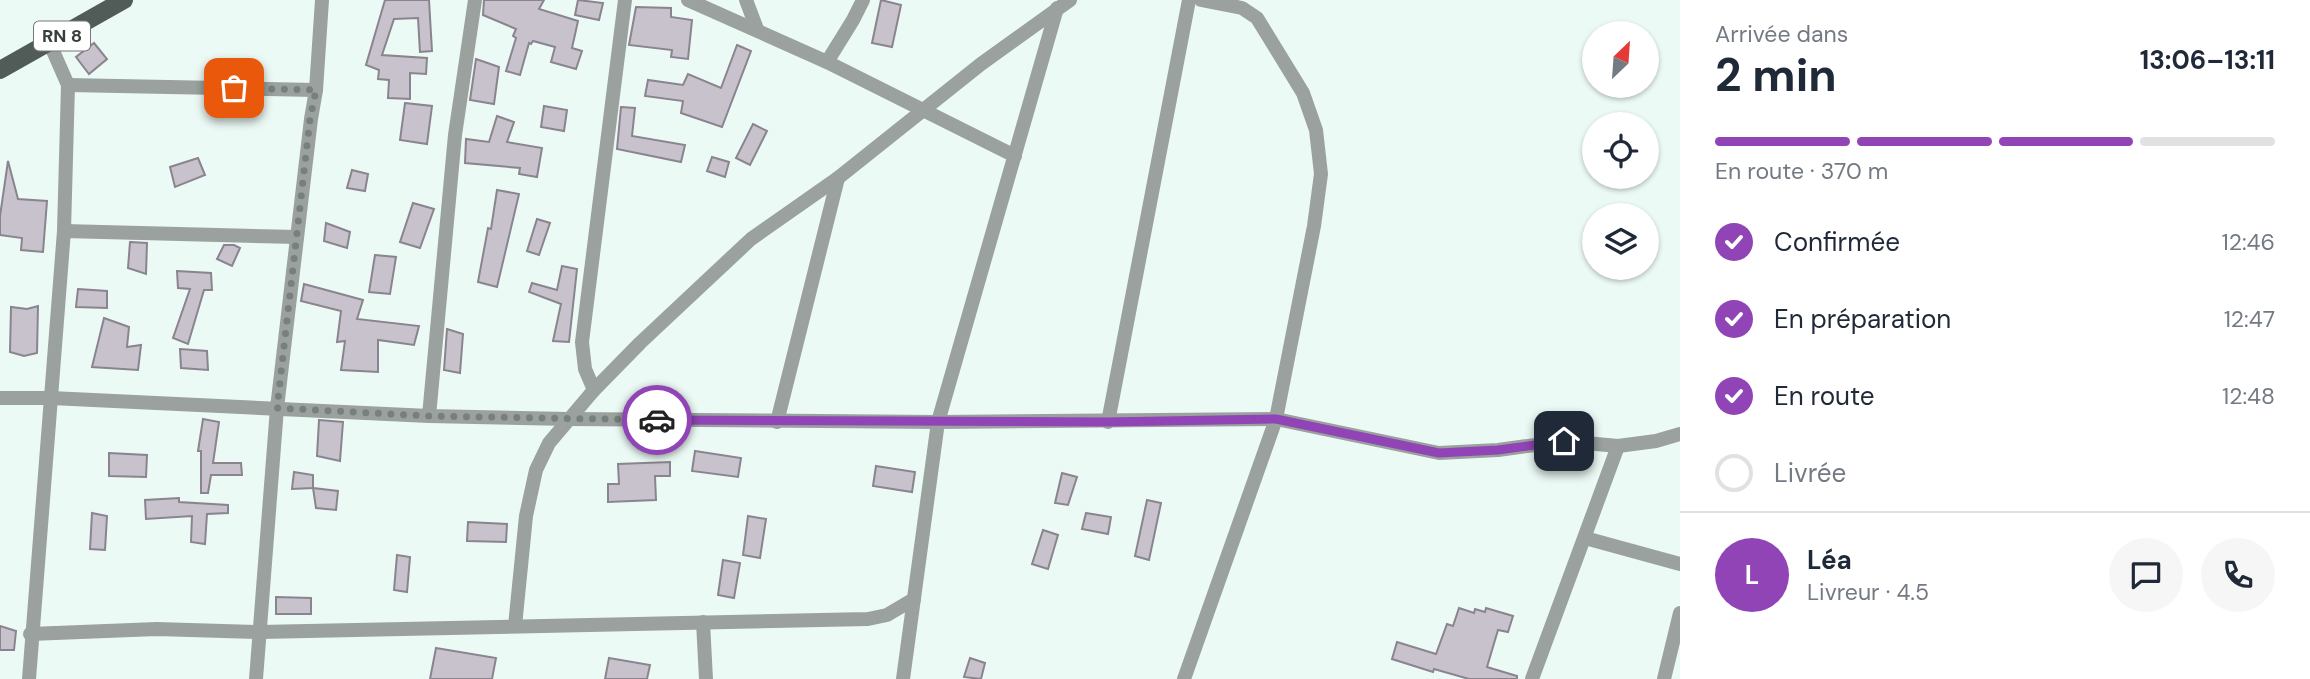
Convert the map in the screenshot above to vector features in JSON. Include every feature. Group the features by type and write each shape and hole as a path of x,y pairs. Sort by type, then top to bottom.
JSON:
{"main road":[{"name":"RN 8","path":"0,71 124,0"}],"street":[{"path":"257,679 277,408 310,119 316,90 322,0"},
{"path":"429,416 455,135 475,0"},
{"path":"594,390 585,369 582,342 625,0"},
{"path":"688,0 827,62 1015,156"},
{"path":"746,0 757,29"},
{"path":"827,62 863,0"},
{"path":"1108,422 1189,0"},
{"path":"1184,679 1276,419 1314,226 1321,174 1316,130 1303,93 1257,18 1242,9 1201,0"},
{"path":"515,626 526,516 536,470 548,443 594,390 751,239 838,178 1060,3"},
{"path":"903,679 938,422 1060,3"},
{"path":"29,679 30,634 64,231 68,85 50,44"},
{"path":"68,85 316,90"},
{"path":"777,422 838,178"},
{"path":"64,231 297,237"},
{"path":"0,398 51,398 429,416 569,419 777,422 1276,419 1439,453 1498,450 1564,441 1618,446 1657,441 1680,434"},
{"path":"1532,679 1618,446"},
{"path":"1585,538 1680,564"},
{"path":"30,634 157,629 260,632 868,619 887,615 914,600"},
{"path":"1664,679 1680,613"},
{"path":"703,622 706,679"}],"building":[{"path":"385,0 429,0 432,51 420,52 418,18 394,19 382,55 427,58 426,74 410,73 410,99 388,98 389,80 378,79 379,70 366,65"},
{"path":"484,0 544,0 539,9 578,21 572,48 582,51 576,69 551,62 555,47 533,41 529,43 520,75 506,71 516,29 483,15"},
{"path":"578,0 603,3 599,20 575,15"},
{"path":"881,0 901,5 892,47 872,43"},
{"path":"636,7 671,8 671,17 692,20 688,59 671,57 672,50 629,45"},
{"path":"94,43 107,59 89,74 76,57"},
{"path":"737,45 751,51 722,127 681,113 683,101 645,96 648,80 683,85 688,74 721,88"},
{"path":"476,59 499,67 494,104 470,100"},
{"path":"405,103 432,106 427,144 400,140"},
{"path":"544,106 567,110 564,131 541,127"},
{"path":"621,107 635,108 632,136 685,145 681,162 617,149"},
{"path":"497,116 514,122 507,142 542,148 537,177 519,174 520,168 465,163 466,139 489,142"},
{"path":"753,124 767,131 750,165 736,158"},
{"path":"712,157 729,162 725,177 707,171"},
{"path":"198,158 205,175 175,187 170,167"},
{"path":"8,161 18,199 47,201 43,252 21,250 22,238 0,235"},
{"path":"352,170 368,174 365,191 347,188"},
{"path":"497,190 519,194 497,287 478,282"},
{"path":"413,203 434,209 420,248 400,242"},
{"path":"537,219 550,223 539,255 527,251"},
{"path":"326,223 350,232 347,248 324,241"},
{"path":"130,242 147,243 146,274 128,268"},
{"path":"224,245 240,248 232,266 217,259"},
{"path":"375,255 396,257 390,294 369,292"},
{"path":"562,266 577,269 569,342 553,341 561,304 529,292 532,283 557,290"},
{"path":"177,271 211,273 212,290 204,290 188,344 173,338 190,289 178,288"},
{"path":"304,284 363,300 357,319 419,326 414,345 378,340 378,372 341,370 345,341 337,342 341,311 301,301"},
{"path":"78,289 107,291 107,308 76,307"},
{"path":"38,306 37,353 24,356 10,352 11,307 27,309"},
{"path":"104,318 129,327 127,347 141,345 138,370 92,367"},
{"path":"447,329 463,334 460,373 444,370"},
{"path":"180,349 207,351 208,370 181,368"},
{"path":"203,419 219,422 213,463 241,463 242,475 211,475 208,493 201,493 201,451 198,451"},
{"path":"319,420 343,422 340,461 317,456"},
{"path":"695,451 741,458 738,477 692,471"},
{"path":"109,453 147,455 146,477 109,476"},
{"path":"670,462 670,476 655,476 656,500 608,502 608,484 619,484 618,464"},
{"path":"876,466 915,472 912,492 873,486"},
{"path":"294,472 313,475 313,488 292,489"},
{"path":"1062,473 1077,477 1068,505 1055,503"},
{"path":"313,488 338,491 336,510 316,508"},
{"path":"179,498 179,502 228,505 228,513 207,514 205,544 191,542 192,516 146,519 145,500"},
{"path":"1147,500 1161,503 1149,560 1135,556"},
{"path":"92,513 107,516 105,550 90,549"},
{"path":"1086,513 1111,517 1108,534 1082,529"},
{"path":"748,516 766,519 760,558 743,555"},
{"path":"468,522 507,524 506,542 467,541"},
{"path":"1043,530 1058,535 1048,569 1032,564"},
{"path":"397,555 410,557 407,592 394,590"},
{"path":"723,560 740,563 734,598 718,595"},
{"path":"276,597 311,598 311,614 276,614"},
{"path":"1459,608 1474,613 1475,609 1485,612 1486,608 1513,616 1508,632 1498,630 1487,667 1517,676 1517,679 1469,679 1434,669 1433,672 1392,659 1397,642 1436,654 1447,624 1453,626"},
{"path":"0,626 16,631 14,650 0,650"},
{"path":"436,648 496,658 492,679 430,679"},
{"path":"609,658 650,665 647,679 605,679"},
{"path":"970,658 985,663 981,679 964,677"}],"way so far":[{"path":"234,88 316,90 310,119 277,408 429,416 657,420"}],"route":[{"path":"657,420 1108,422 1276,419 1439,453 1498,450 1564,441"}]}
